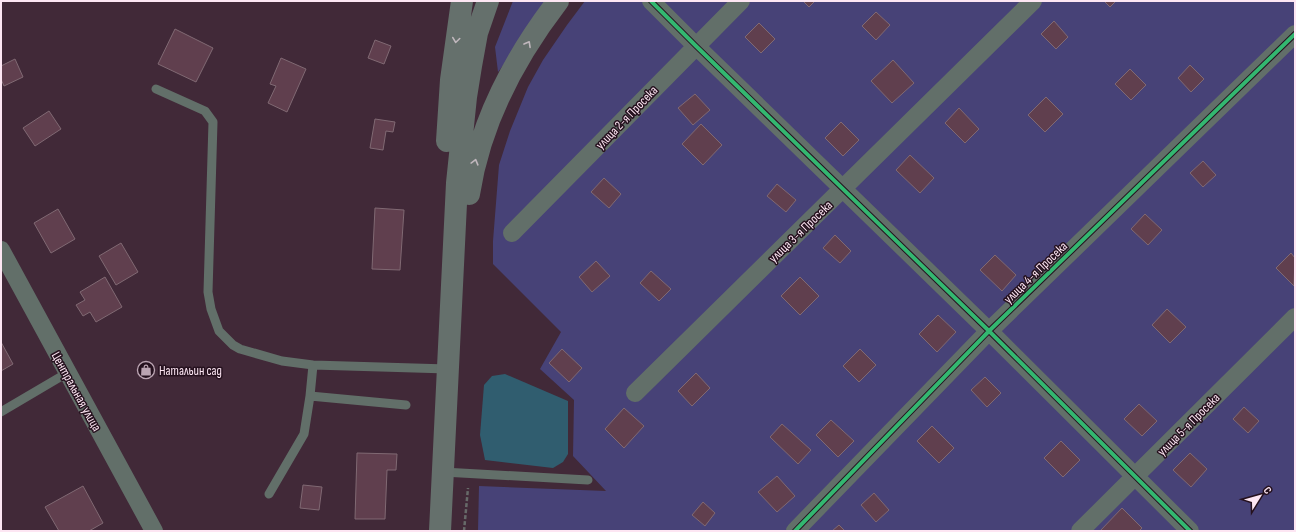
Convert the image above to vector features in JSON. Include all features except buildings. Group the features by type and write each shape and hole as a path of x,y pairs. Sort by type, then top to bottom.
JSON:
{"street":[{"path":"451,322 445,189 450,80 462,1"},
{"path":"440,531 457,183 466,97 477,33 488,1"},
{"path":"452,298 472,175 477,154 489,119 504,87 537,29 558,1"},
{"path":"651,1 989,331 1190,531"},
{"name":"улица 2-я Просека","path":"512,234 741,1"},
{"name":"улица 3-я Просека","path":"635,393 1033,1"},
{"name":"улица 4-я Просека","path":"794,531 989,331 1295,34"},
{"name":"Центральная улица","path":"1,250 154,531"},
{"name":"улица 5-я Просека","path":"1080,531 1295,317"}],"lane":[{"path":"156,89 205,111 213,122 208,292 210,309 219,331 233,345 240,349 282,361 313,364 449,369"},
{"path":"269,494 304,434 313,364"},
{"path":"1,412 68,372"},
{"path":"310,396 406,405"},
{"path":"443,472 588,480"}],"path":[{"path":"464,531 469,473"}],"shaded area":[{"path":"513,1 552,1 498,72 495,47"},
{"path":"585,1 1295,1 1295,531 478,531 479,486 606,491 573,456 574,400 540,369 561,332 493,264 493,241 499,165 510,131 528,87 543,60"}],"water":[{"path":"505,374 568,401 568,454 563,462 553,468 485,460 480,435 484,385 492,376"}],"cycle path":[{"path":"651,1 989,331 1190,531"},
{"path":"795,531 989,331 1295,34"}],"place":[{"name":"Натальин сад","path":"146,370"}]}
